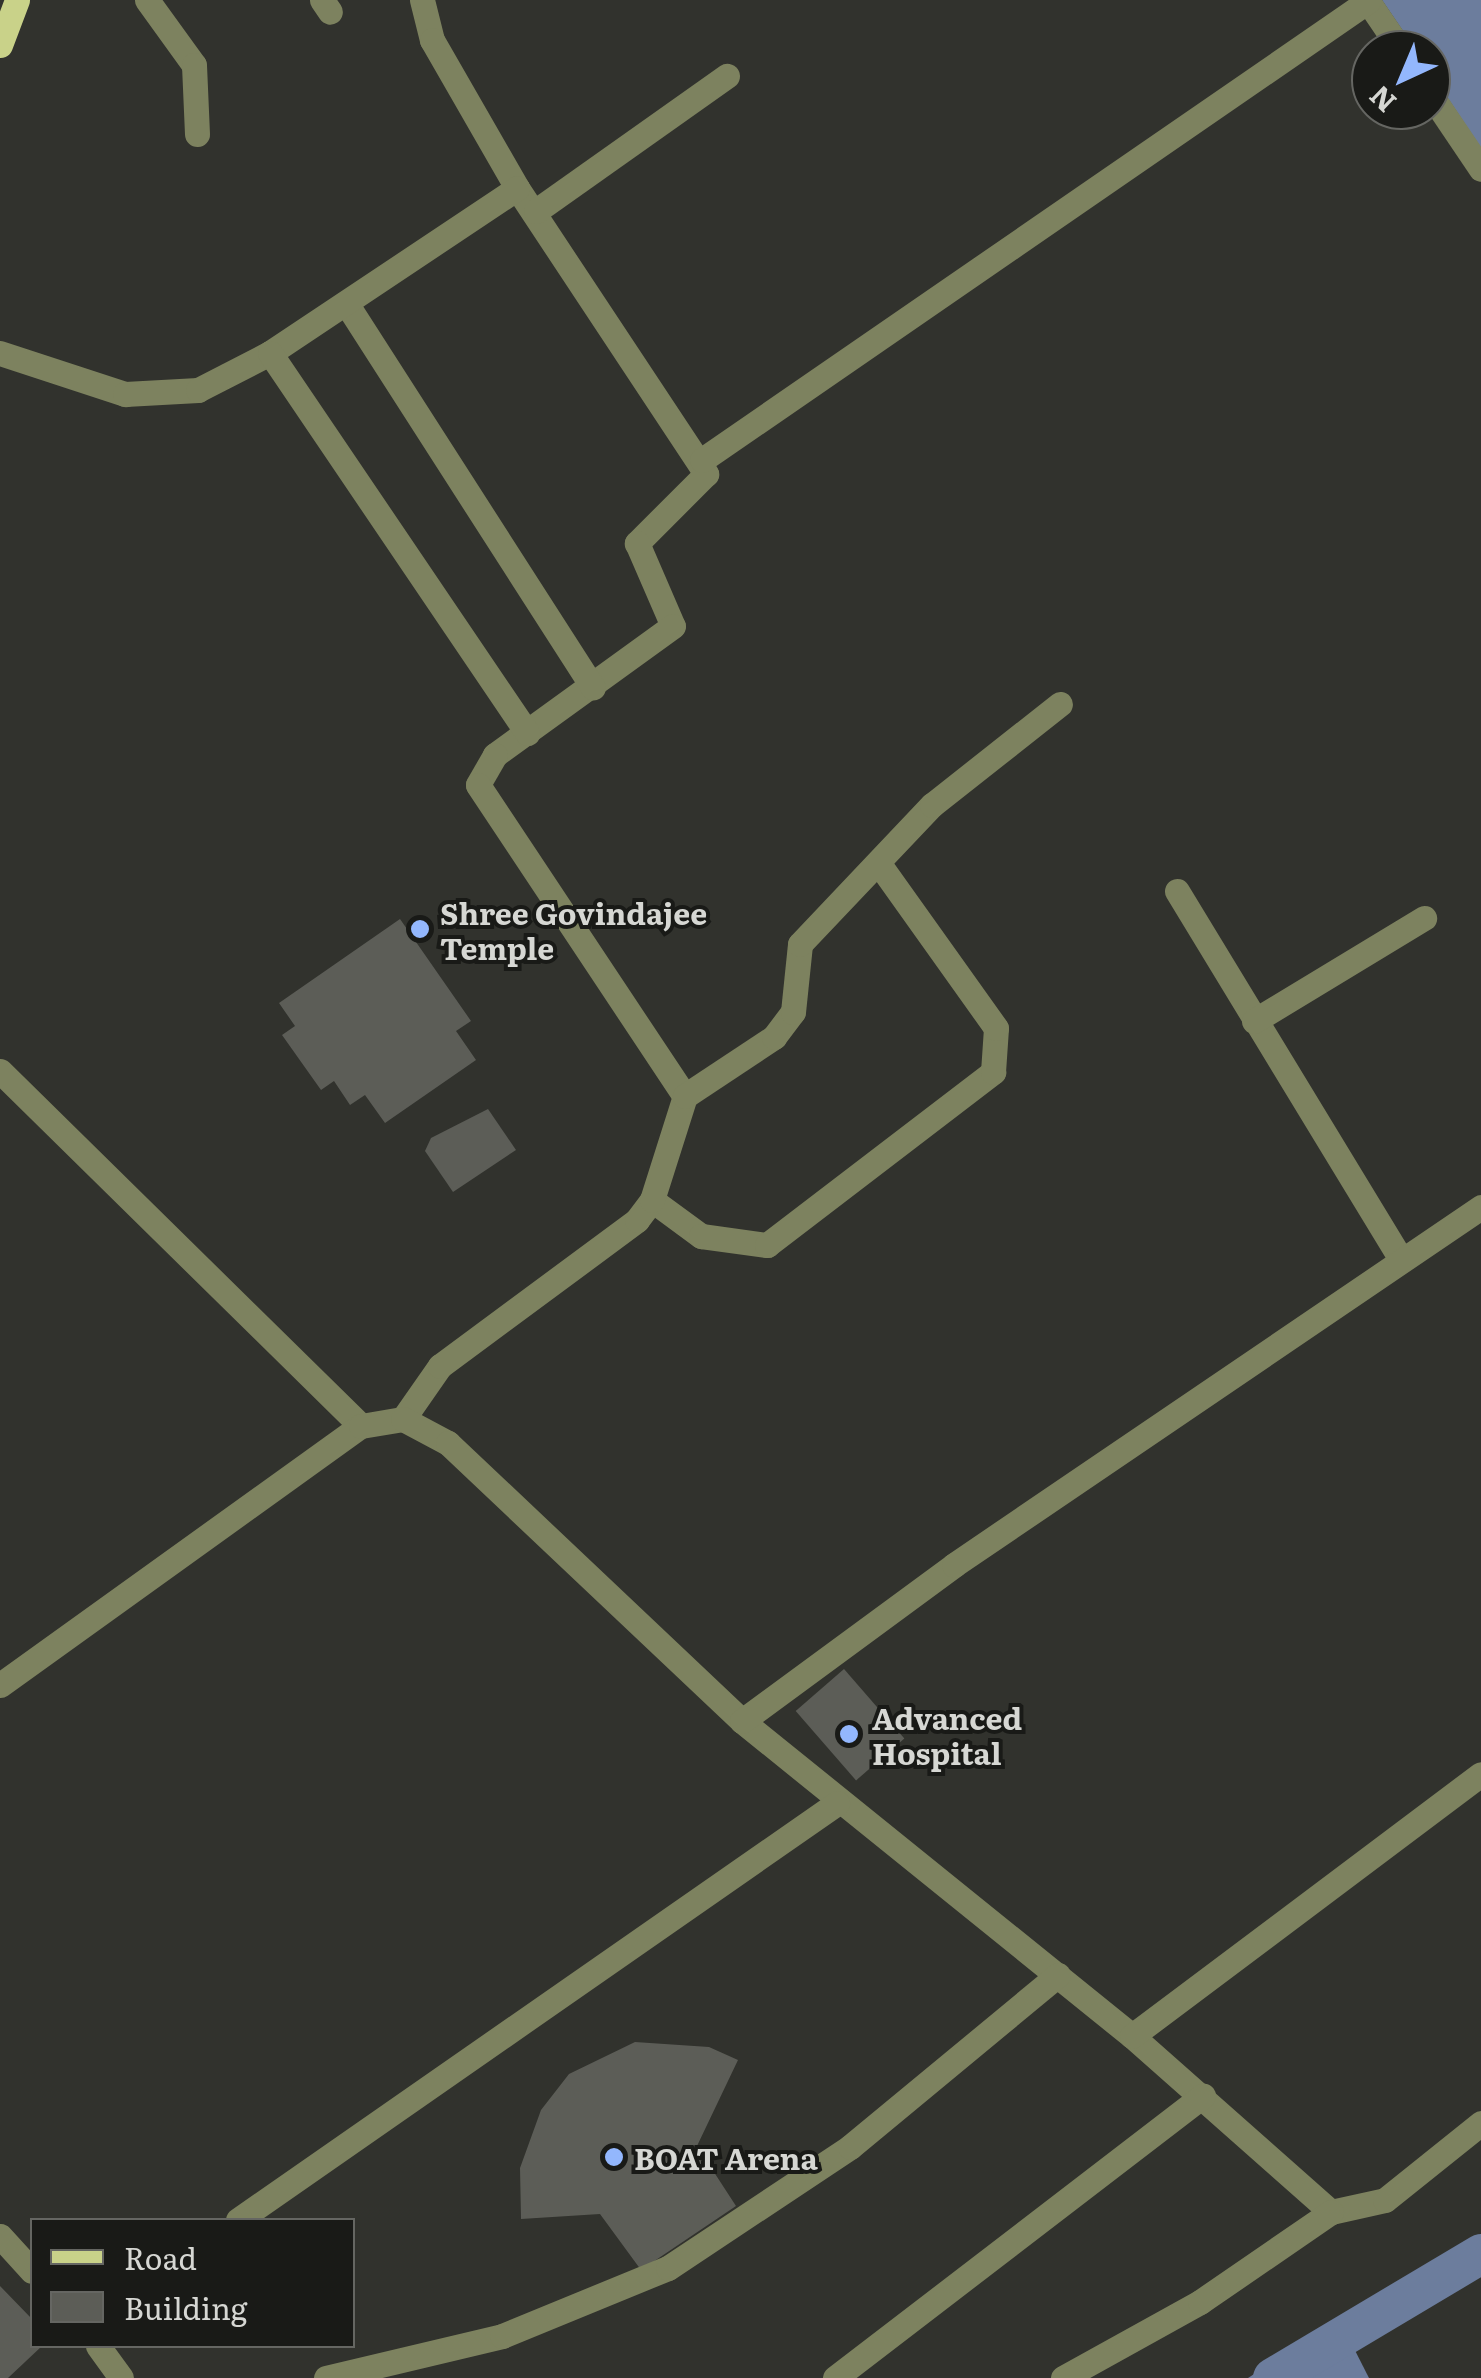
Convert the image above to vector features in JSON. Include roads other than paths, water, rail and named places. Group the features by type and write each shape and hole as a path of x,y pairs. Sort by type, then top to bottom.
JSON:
{"main road":[{"path":"0,45 17,0"}],"street":[{"path":"147,0 194,66 197,134"},
{"path":"422,0 432,40 517,188 702,460 698,487 637,543 673,626 486,765 479,792 686,1096"},
{"path":"702,460 1368,0 1388,30"},
{"path":"536,211 727,76"},
{"path":"1451,124 1481,169"},
{"path":"0,353 162,398 230,378 517,188"},
{"path":"346,303 592,688"},
{"path":"270,354 526,733"},
{"path":"403,1419 440,1366 618,1238 652,1200 686,1096 784,1026 800,944 932,805 1060,704"},
{"path":"652,1200 701,1236 767,1245 993,1072 996,1028 879,864"},
{"path":"1177,890 1400,1258"},
{"path":"1254,1021 1424,918"},
{"path":"0,1071 362,1426"},
{"path":"742,1721 1400,1258 1481,1207"},
{"path":"0,1685 362,1426 403,1419 448,1443 742,1721 837,1803 1132,2036 1331,2212"},
{"path":"1132,2036 1481,1774"},
{"path":"241,2218 837,1803"},
{"path":"326,2378 502,2336 668,2268 821,2168 1058,1975"},
{"path":"835,2378 1202,2096"},
{"path":"1063,2378 1200,2302 1331,2212 1385,2200 1481,2123"},
{"path":"0,2236 30,2269"},
{"path":"99,2348 121,2378"}],"water":[{"path":"1382,0 1481,0 1481,148 1451,103 1451,30 1402,30"},
{"path":"1339,2319 1369,2378 1248,2378"}],"waterway":[{"path":"1273,2378 1481,2254"}],"place":[{"name":"Shree Govindajee Temple","path":"420,929"},
{"name":"Advanced Hospital","path":"849,1734"},
{"name":"BOAT Arena","path":"614,2157"}]}
